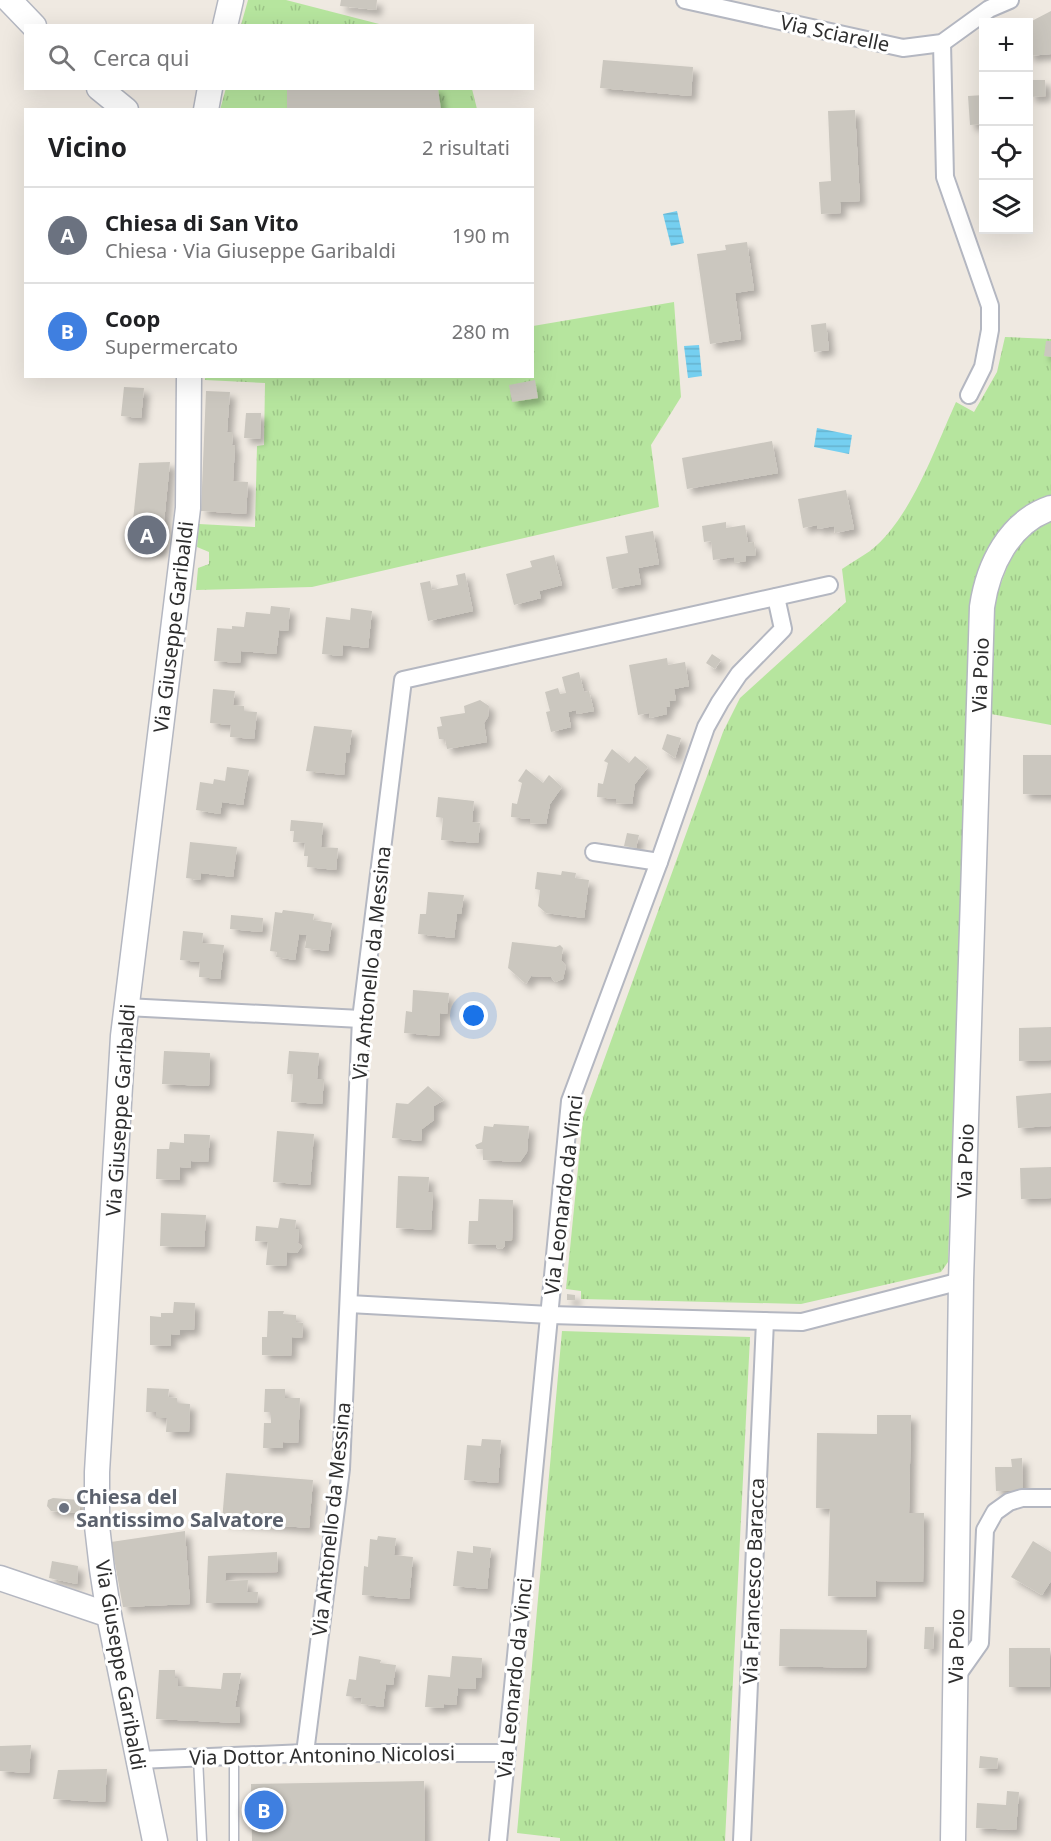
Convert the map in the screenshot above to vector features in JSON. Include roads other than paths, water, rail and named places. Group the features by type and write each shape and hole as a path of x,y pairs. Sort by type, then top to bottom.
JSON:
{"street":[{"path":"9,0 32,24"},
{"path":"225,24 231,0"},
{"name":"Via Sciarelle","path":"685,0 903,48 942,43 989,9 1010,0"},
{"path":"942,43 945,177 990,306 990,330 983,368 969,395"},
{"path":"88,90 99,108"},
{"path":"101,90 124,108"},
{"name":"Via Giuseppe Garibaldi","path":"155,1841 109,1615 97,1526 97,1472 123,1036 188,508 189,378"},
{"name":"Via Poio","path":"953,1841 961,1281 982,607 991,569 1013,533 1029,520 1051,508"},
{"name":"Via Antonello da Messina","path":"305,1753 341,1469 361,1019 403,680 829,585"},
{"name":"Via Leonardo da Vinci","path":"498,1841 570,1101 659,862 706,727 739,674 783,629 776,597"},
{"path":"594,852 659,862"},
{"path":"126,1008 361,1019"},
{"path":"349,1304 549,1315 802,1322 961,1281"},
{"name":"Via Francesco Baracca","path":"742,1841 765,1321"},
{"path":"956,1677 980,1643 985,1530 995,1512 1009,1502 1022,1498 1051,1498"},
{"path":"0,1578 109,1615"},
{"name":"Via Dottor Antonino Nicolosi","path":"138,1760 305,1753 507,1753"}],"lane":[{"path":"234,1756 234,1841"},
{"path":"198,1757 202,1841"}],"water":[{"path":"677,211 684,243 671,246 663,214"},
{"path":"699,345 702,376 688,378 684,346"},
{"path":"817,428 852,435 849,454 814,447"}],"place":[{"name":"Chiesa di San Vito","path":"147,535"},
{"name":"Chiesa del Santissimo Salvatore","path":"64,1508"},
{"name":"Coop","path":"264,1810"}]}
